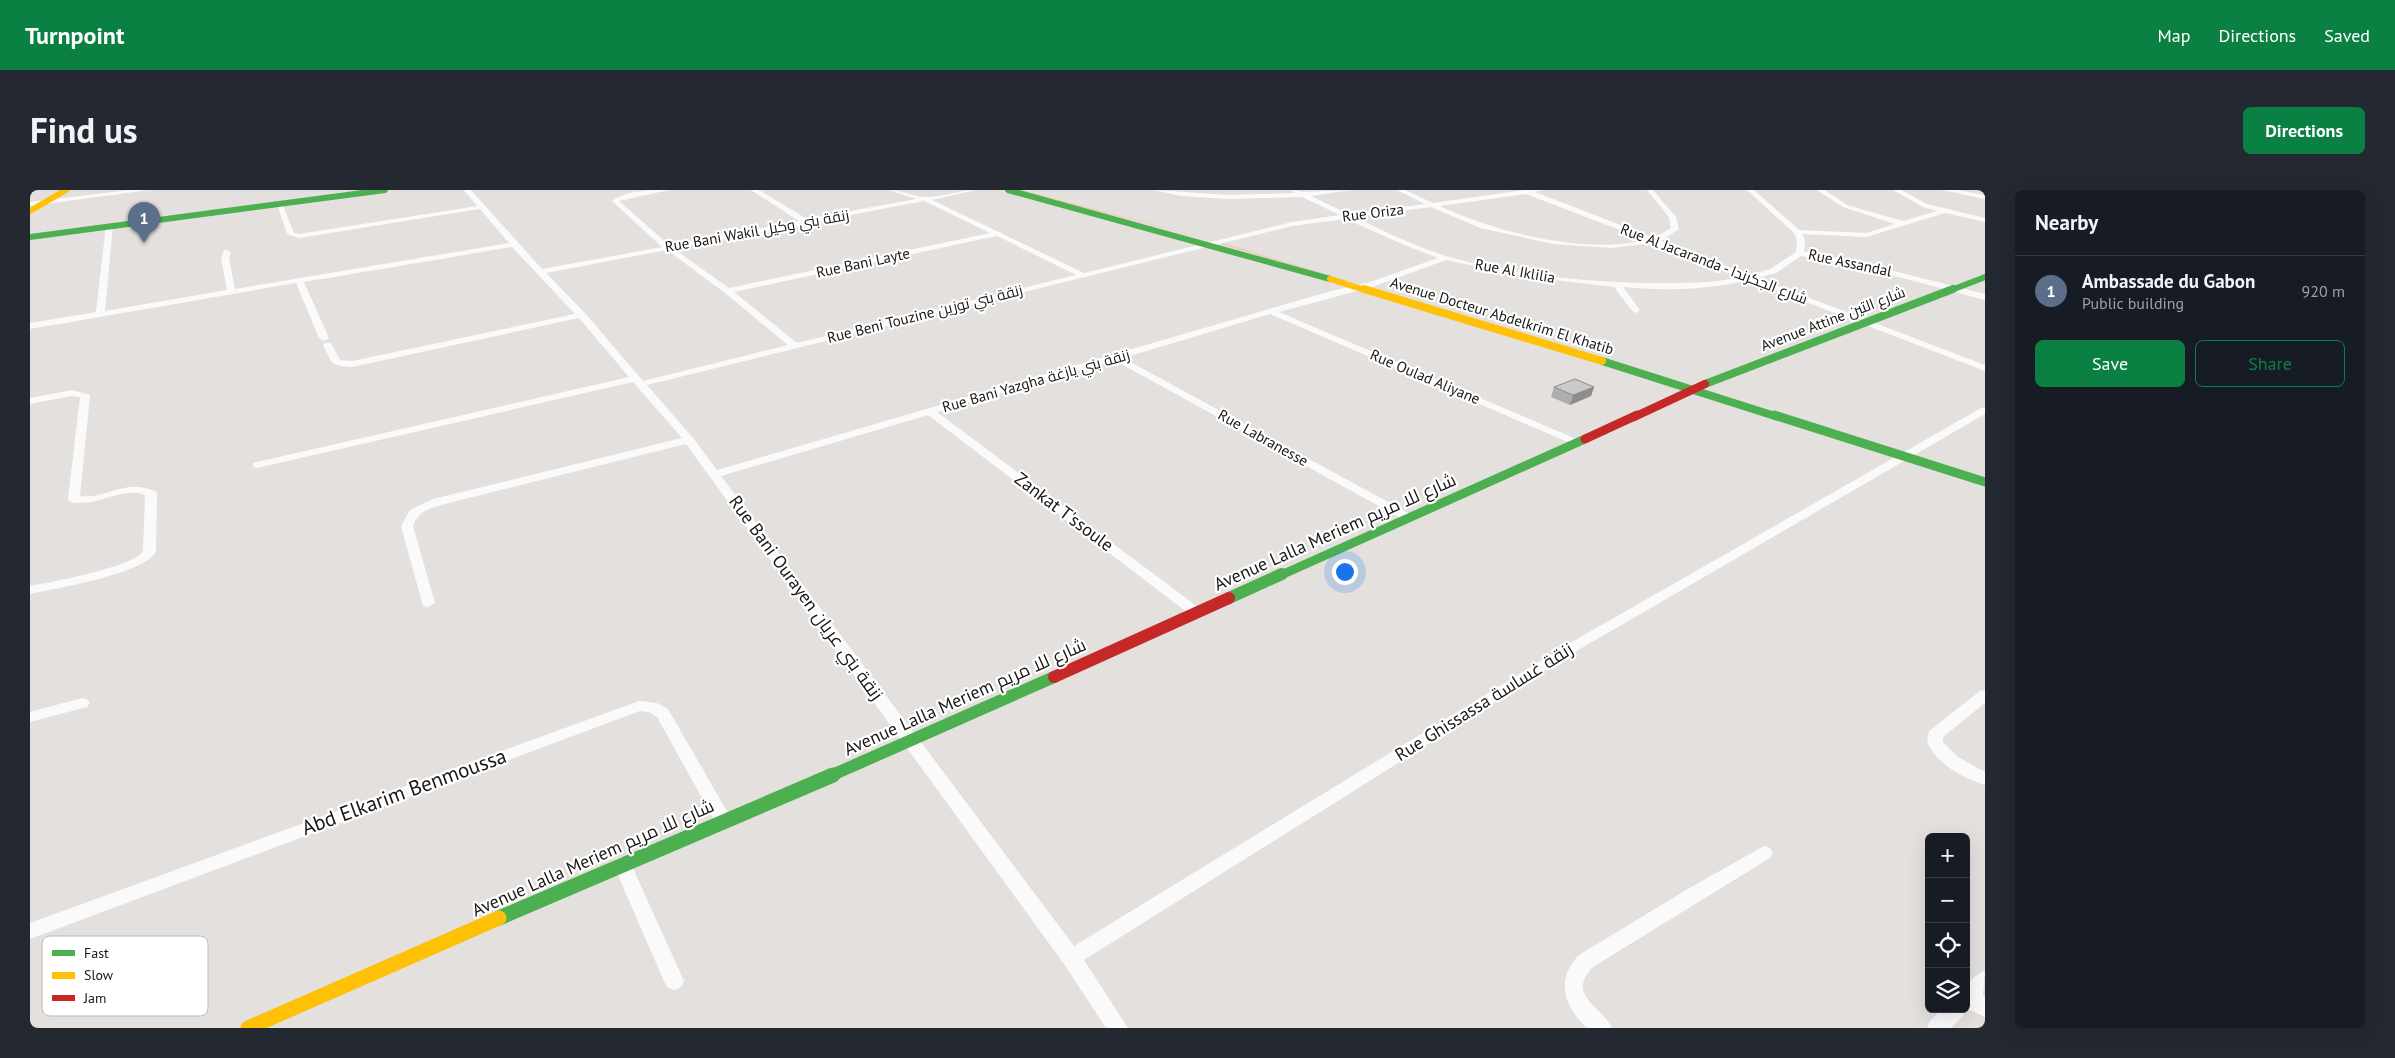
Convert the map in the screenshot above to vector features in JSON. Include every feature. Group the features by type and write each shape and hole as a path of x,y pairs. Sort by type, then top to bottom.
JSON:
{"main road":[{"path":"30,203 49,190"},
{"path":"30,211 66,190"},
{"path":"30,237 385,190"},
{"name":"Avenue Docteur Abdelkrim El Khatib","path":"1008,190 1209,243 1704,384 1908,453 1985,482"},
{"name":"Avenue Docteur Abdelkrim El Khatib","path":"1028,190 1221,240 1692,389 1908,453 1985,472"},
{"name":"Avenue Attine شارع التين","path":"1692,389 1985,277"},
{"name":"Avenue Lalla Meriem شارع للا مريم","path":"248,1028 723,820 911,741 1577,443 1692,389"}],"street":[{"path":"30,203 146,190"},
{"name":"Rue Bani Ourayen زنقة بني عريان","path":"467,190 514,244 582,315 689,440 1071,958 1118,1028"},
{"path":"666,190 623,197 615,201 668,247 728,291 794,345"},
{"path":"754,190 806,222"},
{"path":"892,190 925,199 1083,275"},
{"name":"Rue Bani Wakil زنقة بني وكيل","path":"540,272 973,190"},
{"path":"1157,190 1226,198 1304,195 1349,190"},
{"name":"Rue Al Iklilia","path":"1294,190 1380,234 1445,258 1528,275 1616,285 1702,284 1750,278 1780,268 1800,253"},
{"path":"1400,190 1482,226 1517,236 1605,245 1655,241 1670,235 1675,229 1675,223 1650,190"},
{"name":"Rue Oriza","path":"1209,243 1299,222 1539,190"},
{"path":"1750,190 1797,232 1801,240 1800,253"},
{"path":"1820,190 1845,206 1904,225"},
{"path":"1896,190 1914,201 1943,211 1985,220"},
{"path":"1946,190 1985,197"},
{"name":"Rue Al Jacaranda - شارع الجكرندا","path":"1525,191 1985,368"},
{"path":"280,204 291,234 299,236 482,207"},
{"path":"1797,232 1858,236 1874,234 1943,211"},
{"path":"100,314 108,262 109,226"},
{"name":"Rue Bani Layte","path":"728,291 997,234"},
{"name":"Rue Beni Touzine زنقة بني توزين","path":"256,465 794,345 1209,243"},
{"path":"30,326 514,244"},
{"path":"227,252 225,258 232,292"},
{"name":"Rue Assandal","path":"1800,253 1866,266 1985,297"},
{"name":"Rue Bani Yazgha زنقة بني يازغة","path":"714,474 1363,286 1445,258"},
{"path":"299,281 337,363 352,364 582,315"},
{"path":"1616,285 1636,310"},
{"name":"Rue Oulad Aliyane","path":"1272,312 1577,443"},
{"name":"Rue Labranesse","path":"1117,358 1408,518"},
{"path":"30,401 66,394 84,395 74,499 87,500 134,490 151,493 150,550 145,558 126,567 30,590"},
{"name":"Rue Ghissassa زنقة غساسة","path":"1071,958 1575,646 1985,410"},
{"name":"Zankat T'ssoule","path":"930,412 1197,613"},
{"path":"428,603 407,526 409,518 417,509 438,502 689,440"},
{"path":"1985,695 1935,735 1933,741 1936,748 1955,763 1985,779"},
{"path":"30,717 82,703"},
{"name":"Abd Elkarim Benmoussa","path":"30,931 639,706 652,707 663,714 723,820"},
{"path":"1602,1028 1582,1012 1576,998 1574,983 1579,970 1596,955 1655,917 1764,853"},
{"path":"622,864 674,981"},
{"path":"1970,1002 1985,980"},
{"path":"1937,1028 1957,1013"}],"shaded area":[{"path":"1014,190 1022,190 1211,240"},
{"path":"1218,243 1223,243 1348,281 1343,281"}],"building":[{"path":"1575,379 1594,387 1573,395 1554,387"}],"traffic: fast":[{"path":"30,237 385,190"},
{"path":"1008,190 1330,279"},
{"path":"1705,384 1985,277"},
{"path":"1602,361 1985,482"},
{"path":"1229,598 1585,439"},
{"path":"499,918 911,741 1054,677"}],"traffic: slow":[{"path":"30,211 66,190"},
{"path":"1330,279 1602,361"},
{"path":"248,1028 499,918"}],"traffic: jam":[{"path":"1585,439 1705,384"},
{"path":"1054,677 1229,598"}],"place":[{"name":"Ambassade du Gabon","path":"144,243"}]}
